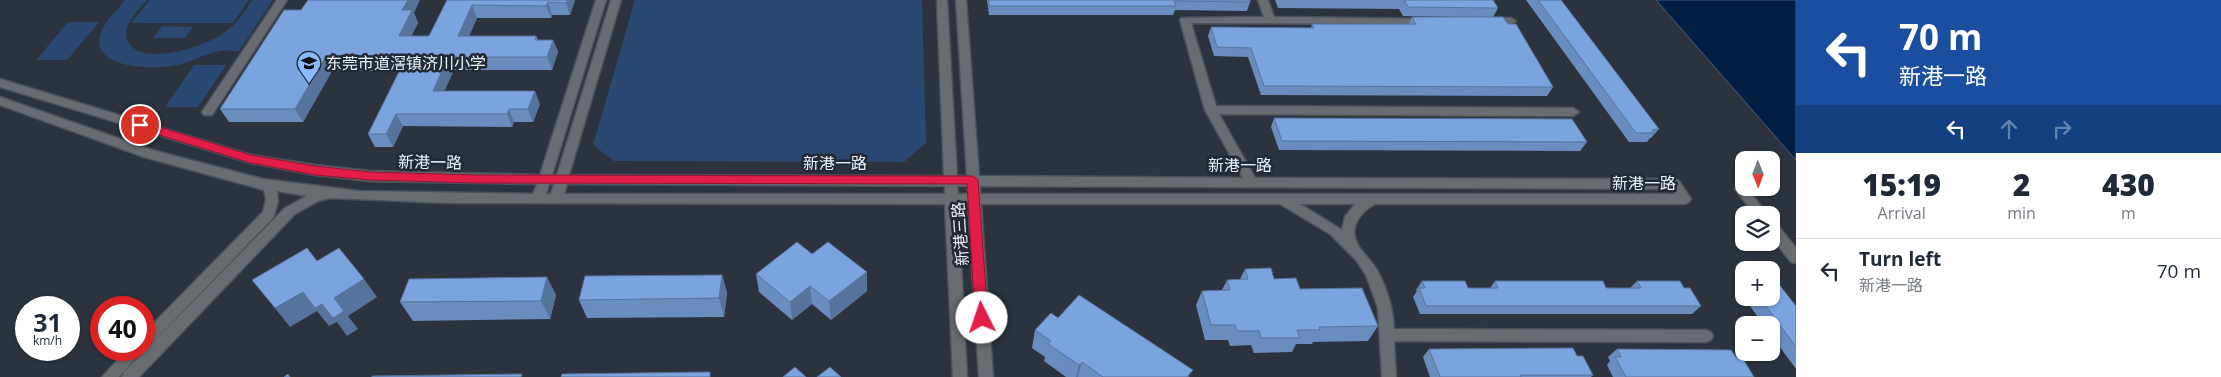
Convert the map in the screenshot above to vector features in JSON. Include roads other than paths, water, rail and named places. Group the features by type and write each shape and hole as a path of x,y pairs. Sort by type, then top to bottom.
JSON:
{"street":[{"path":"208,112 282,0"},
{"path":"538,199 601,0"},
{"path":"556,199 616,0"},
{"name":"新港三路","path":"942,0 960,377"},
{"name":"新港三路","path":"961,0 986,377"},
{"path":"1263,0 1270,20"},
{"path":"1251,181 1211,110 1185,20 1443,21"},
{"path":"1482,21 1511,21"},
{"name":"新港一路","path":"0,83 251,159 315,170 411,178 1675,184 1685,199 951,200 403,197 300,190 234,178 0,101"},
{"path":"1211,110 1574,112"},
{"path":"155,331 268,215 273,203 273,193 267,184"},
{"path":"129,377 290,211 315,197 335,193"},
{"path":"1747,196 1755,206"},
{"path":"1280,200 1310,214 1351,244 1364,259 1377,284 1385,309 1389,377"},
{"path":"1351,244 1348,221 1360,205 1371,200"},
{"path":"1780,238 1796,258"},
{"path":"1386,335 1706,336"},
{"path":"109,377 125,361"}],"place":[{"name":"东莞市道滘镇济川小学","path":"309,84"}]}
